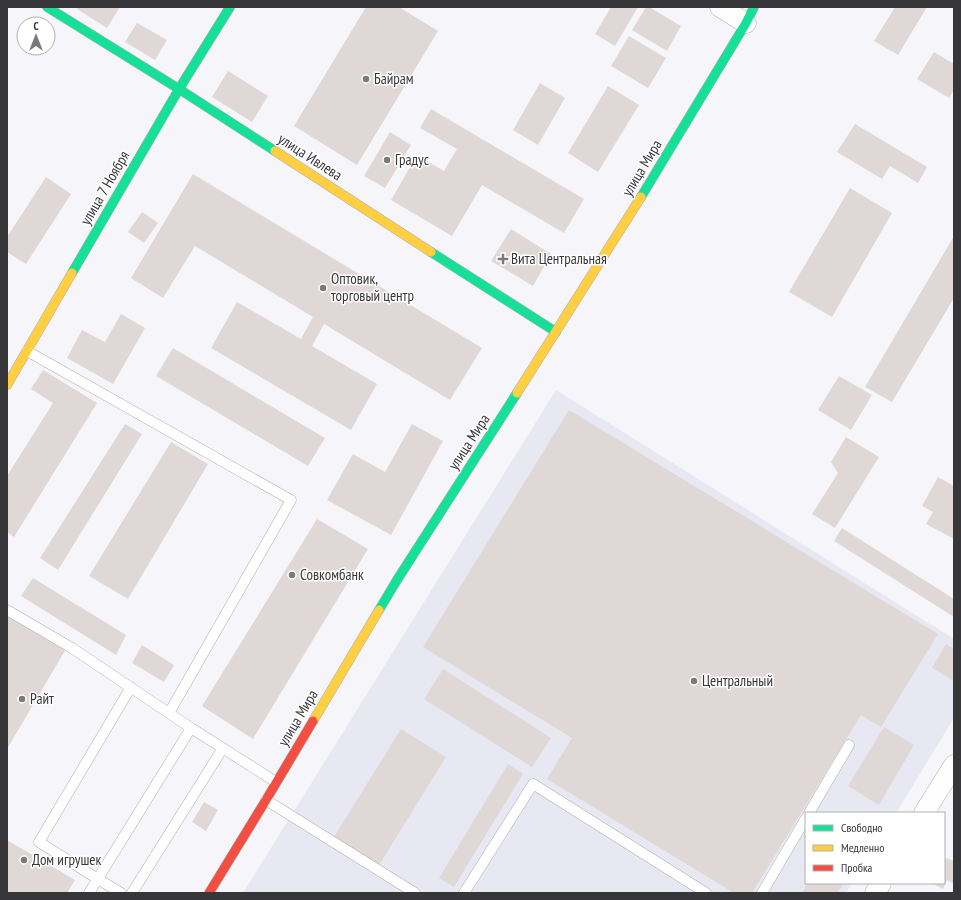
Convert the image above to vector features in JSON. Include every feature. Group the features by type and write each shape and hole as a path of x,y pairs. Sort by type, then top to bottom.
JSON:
{"street":[{"name":"улица Ивлева","path":"47,7 179,89 556,332"},
{"name":"улица 7 Ноября","path":"7,385 179,89 230,7"},
{"path":"720,7 750,15"},
{"name":"улица Мира","path":"209,893 397,580 623,226 750,15"},
{"path":"925,812 954,765"},
{"path":"875,893 880,884"}],"lane":[{"path":"27,351 291,500 169,713"},
{"path":"7,610 72,648 191,728 276,782"},
{"path":"121,893 40,842 131,687"},
{"path":"89,893 191,728"},
{"path":"810,812 849,745"},
{"path":"132,893 223,748"},
{"path":"464,893 533,784 706,893"},
{"path":"266,800 415,893"},
{"path":"762,893 805,820"}],"shaded area":[{"path":"556,390 954,639 954,718 897,812 805,812 805,884 851,884 846,893 243,893"}],"building":[{"path":"78,7 120,7 107,28 77,9"},
{"name":"Байрам","path":"366,7 399,7 438,31 357,165 294,126"},
{"path":"611,7 638,7 615,46 595,34"},
{"path":"646,7 649,7 681,26 667,51 632,30"},
{"path":"895,7 927,7 898,55 874,41"},
{"path":"137,23 167,40 155,60 125,42"},
{"path":"629,36 666,58 648,88 611,66"},
{"path":"934,52 954,64 954,90 949,98 917,79"},
{"path":"228,71 268,96 252,122 212,97"},
{"path":"540,83 565,98 538,145 513,130"},
{"path":"608,86 639,105 598,172 568,153"},
{"path":"431,109 584,199 564,233 482,185 452,236 391,200 417,155 444,171 457,149 420,128"},
{"path":"855,124 927,167 918,183 890,166 882,179 837,152"},
{"path":"390,132 411,145 385,188 364,176"},
{"name":"Оптовик, торговый центр","path":"193,174 482,348 450,400 324,324 312,346 377,384 351,430 211,348 237,302 301,339 313,317 195,246 163,298 131,278"},
{"path":"46,177 71,194 26,264 7,252 7,237"},
{"path":"850,188 892,213 832,317 789,292"},
{"path":"142,212 158,223 144,243 128,232"},
{"path":"511,229 551,254 533,286 491,261"},
{"path":"954,236 954,298 892,402 865,387"},
{"path":"121,314 145,328 113,384 67,358 82,330 105,342"},
{"path":"173,348 325,438 308,466 156,376"},
{"path":"43,370 97,403 14,537 7,532 7,476 53,403 31,389"},
{"path":"839,376 872,395 851,430 818,410"},
{"name":"Центральный","path":"569,410 938,634 881,727 861,715 752,893 734,893 547,779 572,738 423,647"},
{"path":"125,424 142,434 58,570 40,558"},
{"path":"412,424 443,441 391,535 327,500 353,454 385,472"},
{"path":"846,437 879,457 835,528 812,514 838,473 831,462"},
{"path":"171,442 208,464 128,599 89,576"},
{"path":"938,477 954,486 954,539 926,524 933,512 922,506"},
{"path":"317,519 368,549 253,739 202,706"},
{"path":"842,528 954,599 954,617 834,541"},
{"path":"33,578 126,635 116,655 21,596"},
{"name":"Райт","path":"7,615 66,649 7,749"},
{"path":"946,644 954,649 954,677 952,680 932,668"},
{"path":"142,645 174,665 164,682 132,663"},
{"path":"443,669 551,738 532,767 424,699"},
{"path":"884,727 914,745 879,805 848,786"},
{"path":"401,729 446,757 379,865 334,837"},
{"path":"508,764 523,774 454,887 439,878"},
{"path":"204,802 218,810 206,831 192,822"},
{"name":"Дом игрушек","path":"7,840 75,880 67,893 7,893"},
{"path":"945,857 954,861 954,884 947,880 943,889 934,884 945,884"},
{"path":"807,884 843,884 837,893 802,893"}],"traffic: fast":[{"path":"47,7 275,151"},
{"path":"72,273 179,89 230,7"},
{"path":"641,197 746,23 754,7"},
{"path":"431,252 556,332"},
{"path":"379,610 517,393"}],"traffic: slow":[{"path":"275,151 431,252"},
{"path":"517,393 641,197"},
{"path":"7,385 72,273"},
{"path":"313,721 379,610"}],"traffic: jam":[{"path":"209,893 313,721"}],"place":[{"name":"Байрам","path":"366,79"},
{"name":"Градус","path":"387,160"},
{"name":"Вита Центральная","path":"503,259"},
{"name":"Оптовик, торговый центр","path":"323,288"},
{"name":"Совкомбанк","path":"292,575"},
{"name":"Центральный","path":"694,681"},
{"name":"Райт","path":"22,699"},
{"name":"Дом игрушек","path":"24,860"}]}
